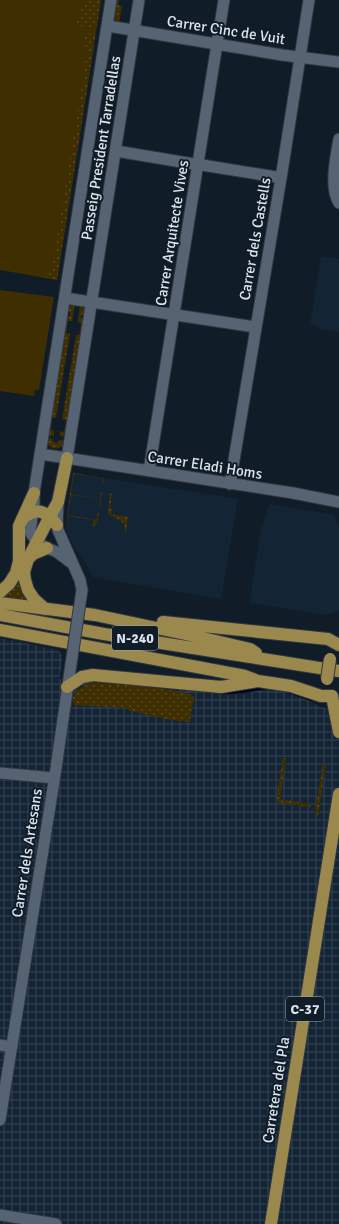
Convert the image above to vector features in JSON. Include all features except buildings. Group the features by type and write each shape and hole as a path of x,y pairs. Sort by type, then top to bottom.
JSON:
{"main road":[{"path":"45,609 34,599 28,590 24,572 28,559 42,545 53,520 67,458"},
{"path":"0,592 9,584 16,573 20,561 19,526 34,493"},
{"path":"22,519 33,511 42,512 53,520"},
{"path":"0,603 95,615 137,623 250,650 269,660"},
{"name":"N-240","path":"0,615 104,634 339,671"},
{"path":"137,623 143,620 328,640 339,646 332,654 330,659 327,679 328,688 336,698 339,732"},
{"path":"0,630 245,676 258,681 291,686 321,696 336,698"},
{"path":"67,687 82,678 93,675 221,687 258,681"},
{"name":"Carretera del Pla","path":"271,1224 339,794"}],"street":[{"name":"Passeig President Tarradellas","path":"42,545 30,532 34,493 90,140 89,135 112,0"},
{"name":"Passeig President Tarradellas","path":"67,458 139,0"},
{"name":"Carrer Arquitecte Vives","path":"149,471 224,0"},
{"name":"Carrer dels Castells","path":"230,484 309,0"},
{"name":"Carrer Cinc de Vuit","path":"108,26 339,62"},
{"path":"339,139 335,164 334,188 339,203"},
{"path":"122,152 276,177"},
{"path":"65,298 255,327"},
{"name":"Carrer Eladi Homs","path":"40,454 339,502"},
{"path":"53,520 73,564"},
{"path":"42,545 57,552 73,564"},
{"name":"Carrer dels Artesans","path":"0,1120 82,590 80,580 73,564"},
{"path":"0,773 54,778"},
{"path":"0,1045 12,1047"},
{"path":"0,1215 56,1224"}],"shaded area":[{"path":"0,0 101,0 57,280 0,270"},
{"path":"85,0 101,0 97,27 78,26 75,22 75,16 81,16 81,9 85,9"},
{"path":"116,0 119,0 118,5 122,6 119,23 114,15"},
{"path":"88,34 95,35 95,40 91,40 90,45 94,46 57,280 40,277 53,264 88,48 83,44 84,38"},
{"path":"321,256 339,259 339,332 320,329 317,326 310,325"},
{"path":"0,290 54,297 39,390 35,390 34,396 0,391"},
{"path":"75,304 72,321 68,321 66,333 70,334 56,418 52,418 51,430 54,431 54,436 47,434 66,316 70,316 70,312 67,311 69,306"},
{"path":"80,304 84,308 85,314 82,314 81,318 85,319 66,437 60,436 60,431 64,432 66,420 62,419 76,335 79,335 81,323 78,322"},
{"path":"47,438 53,439 53,442 58,443 59,440 65,441 62,446 53,448 48,445"},
{"path":"73,473 238,499 221,599 92,577 89,569 70,540 66,527"},
{"path":"73,473 104,478 102,485 103,478 74,474 71,494 100,499 71,495 68,515 96,520 98,513 97,523 93,527 93,520 68,516 66,523"},
{"path":"102,492 100,507 99,506"},
{"path":"110,493 112,494 110,508 112,509 111,514 128,517 126,533 124,524 108,513"},
{"path":"269,504 334,515 339,526 339,611 326,615 250,603 261,529"},
{"path":"20,576 32,603 0,600"},
{"path":"0,638 58,650 62,655 59,679 225,694 245,694 275,689 312,702 319,707 339,710 339,1224 0,1224"},
{"path":"104,681 160,688 190,694 194,697 190,722 172,720 130,711 125,708 74,705 74,694 78,690 82,687"},
{"path":"283,758 286,758 280,799 311,804 310,807 276,802"},
{"path":"323,764 326,764 318,816 316,815 315,811"}],"waterway":[{"path":"220,693 265,688"},
{"path":"289,692 313,700"}]}
